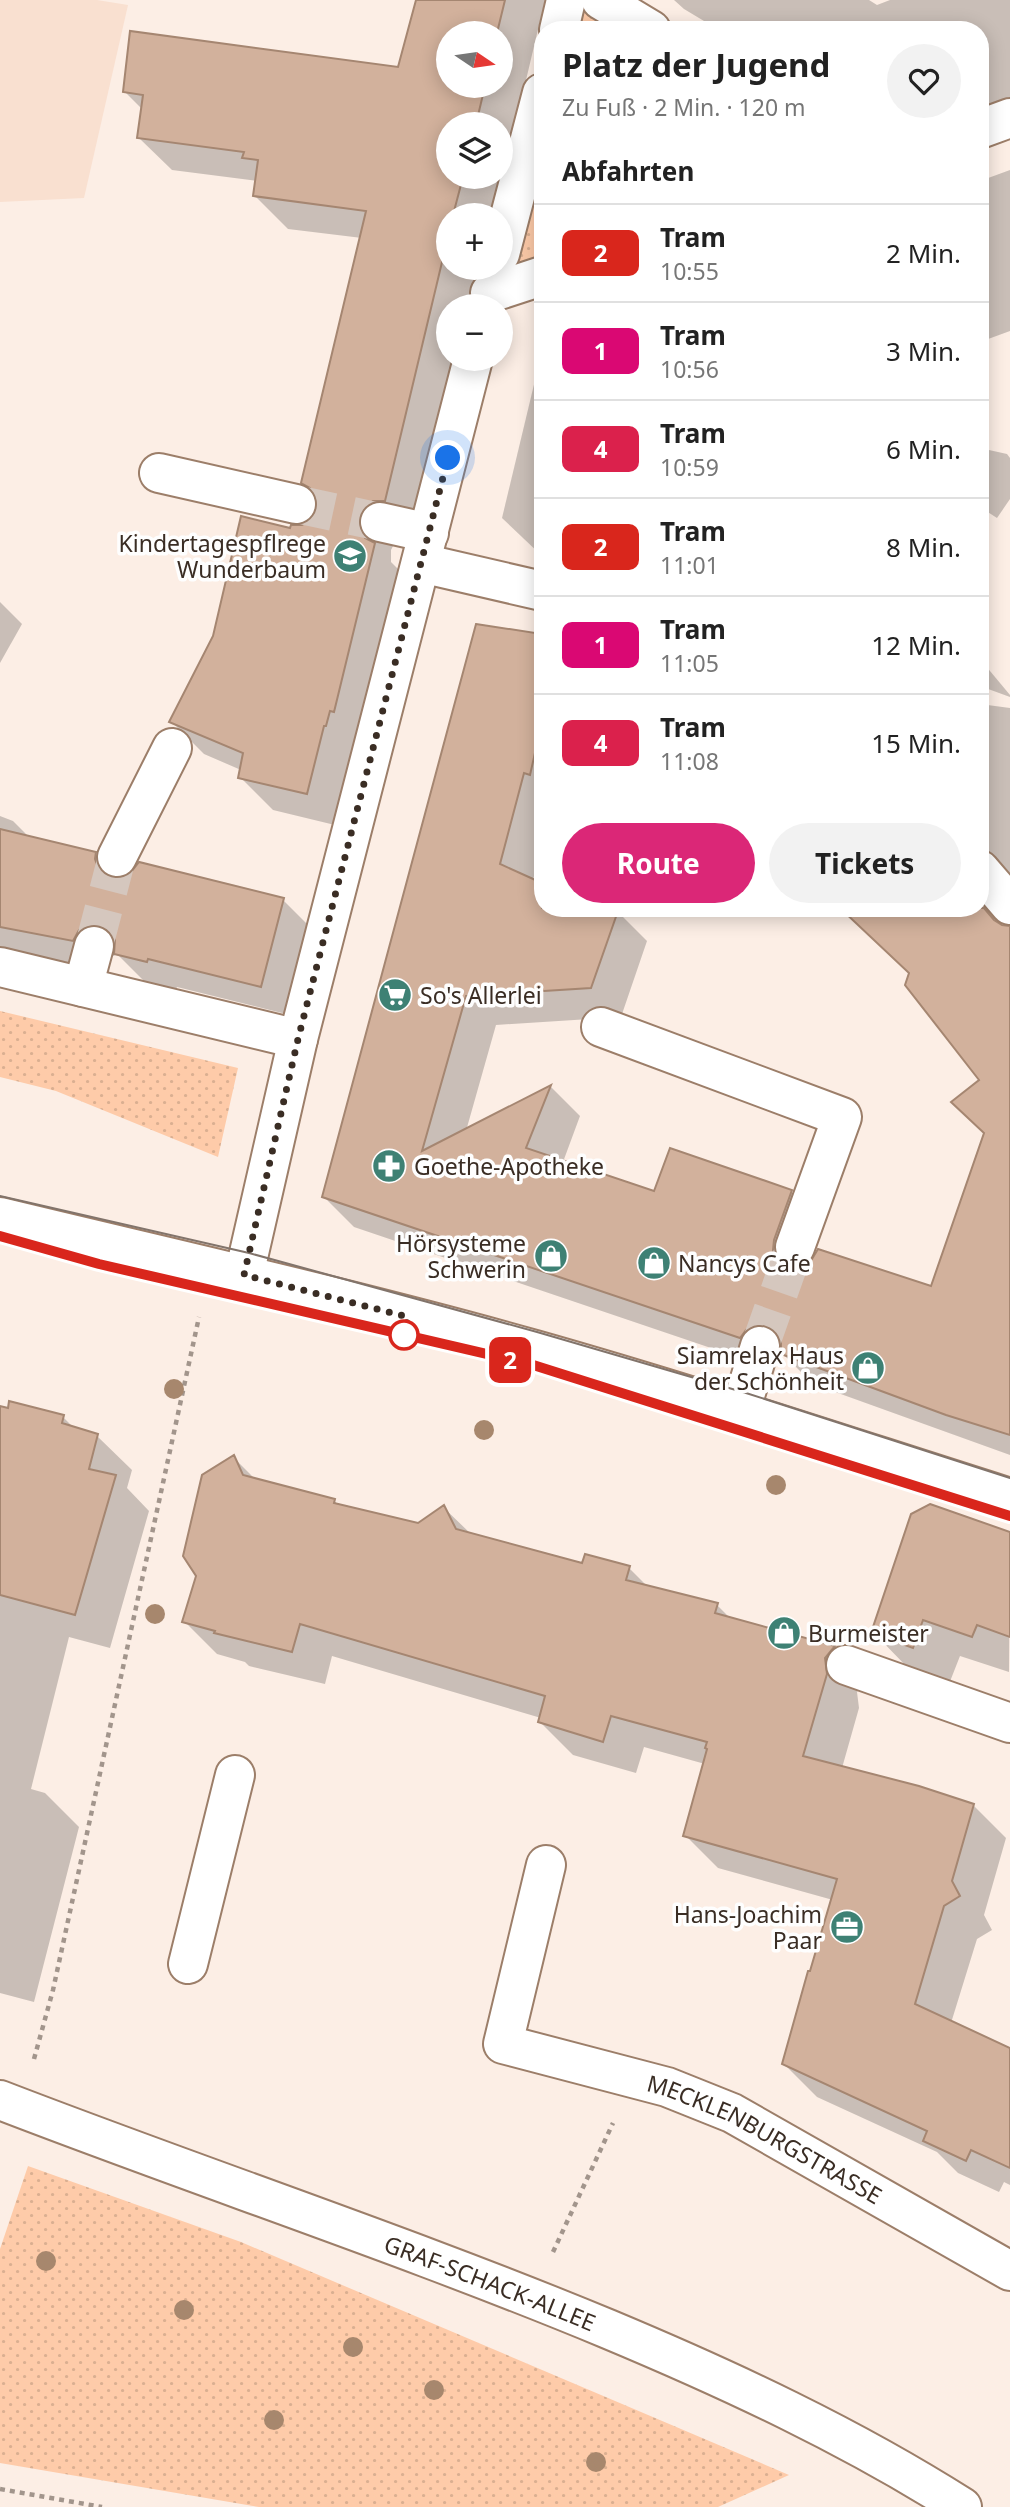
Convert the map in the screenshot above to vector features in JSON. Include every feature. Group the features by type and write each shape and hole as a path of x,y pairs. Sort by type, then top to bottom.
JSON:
{"street":[{"path":"561,21 566,0"},
{"path":"601,0 636,21"},
{"path":"989,126 1010,118"},
{"path":"513,204 534,124"},
{"path":"491,289 534,278"},
{"path":"228,1272 298,1039 471,371"},
{"path":"159,473 296,504"},
{"path":"380,522 425,548 534,588"},
{"path":"117,857 172,748"},
{"path":"989,880 1010,905"},
{"path":"83,987 94,946"},
{"path":"0,967 298,1039"},
{"path":"601,1027 842,1117 795,1247"},
{"path":"0,1217 533,1350 740,1412 1010,1498"},
{"path":"740,1412 760,1346"},
{"path":"846,1665 1010,1723"},
{"path":"188,1964 235,1775"},
{"name":"MECKLENBURGSTRASSE","path":"546,1865 503,2044 667,2087 732,2113 1010,2271"},
{"name":"GRAF-SCHACK-ALLEE","path":"10,2104 339,2223 532,2297 713,2373 845,2438 962,2507"}],"path":[{"path":"10,2104 53,1990 187,1371 228,1272"},
{"path":"532,2297 634,2078"},
{"path":"0,2489 102,2507"}],"shaded area":[{"path":"0,0 97,0 128,5 84,198 0,202"},
{"path":"566,0 626,21 561,21"},
{"path":"534,124 534,275 513,271 513,206"},
{"path":"0,1011 238,1068 218,1157 56,1091 0,1077"},
{"path":"28,2166 241,2242 789,2475 718,2507 259,2507 0,2463 0,2249"}],"building":[{"path":"416,0 505,0 500,21 436,21 436,98 482,98 479,112 436,112 436,189 460,189 456,203 436,203 438,280 385,501 373,501 364,508 359,517 359,529 365,538 375,543 334,712 330,711 324,726 307,794 238,778 243,753 169,722 213,636 241,516 290,528 291,525 302,525 312,519 317,509 317,497 310,488 301,483 366,211 253,196 258,160 242,158 244,152 137,138 143,95 123,92 130,31 398,67"},
{"path":"476,624 534,633 534,757 530,775 524,773 500,864 534,879 534,917 616,917 591,988 466,996 422,1151 551,1085 526,1148 654,1191 670,1148 792,1190 773,1250 778,1261 787,1267 798,1269 809,1264 818,1249 931,1286 984,1133 951,1102 979,1080 905,985 909,973 850,917 989,917 989,914 1002,925 1010,926 1010,1435 946,1415 781,1354 781,1340 767,1325 754,1325 740,1338 322,1197"},
{"path":"0,829 96,852 98,868 108,877 118,879 128,876 139,862 284,898 261,987 148,959 147,962 114,954 115,940 109,930 99,925 88,925 79,930 73,941 0,927"},
{"path":"9,1401 64,1415 62,1423 98,1434 89,1469 116,1475 75,1615 0,1595 0,1406 8,1408"},
{"path":"234,1455 243,1475 335,1499 334,1503 418,1523 444,1505 456,1529 582,1563 585,1554 630,1566 626,1580 718,1603 715,1613 835,1646 825,1658 827,1674 803,1756 919,1786 974,1804 952,1881 960,1896 944,1906 915,2004 1010,2048 1010,2168 971,2150 966,2161 923,2141 927,2131 782,2064 837,1879 683,1836 707,1742 611,1716 603,1742 538,1722 545,1696 300,1624 292,1652 214,1633 215,1631 182,1622 196,1576 183,1556 202,1475"},
{"path":"930,1504 1010,1532 1010,1637 977,1625 972,1637 923,1620 913,1648 871,1633 911,1514"}],"tunnel":[{"path":"296,504 380,522"},
{"path":"94,946 117,857"},
{"path":"760,1346 795,1247"}],"tram line":[{"path":"0,1196 249,1253 537,1332 746,1393 1010,1478"},
{"path":"0,1236 99,1264 530,1364 1010,1516"},
{"name":"2","path":"0,1236 99,1264 530,1364 1010,1516"}],"place":[{"name":"Kindertagespflrege Wunderbaum","path":"350,556"},
{"name":"So's Allerlei","path":"395,995"},
{"name":"Goethe-Apotheke","path":"389,1166"},
{"name":"Hörsysteme Schwerin","path":"551,1256"},
{"name":"Nancys Cafe","path":"654,1263"},
{"name":"Siamrelax Haus der Schönheit","path":"868,1368"},
{"name":"Burmeister","path":"784,1633"},
{"name":"Hans-Joachim Paar","path":"847,1927"}],"route":[{"path":"404,1335 408,1317 244,1275 298,1039 448,458"}]}
